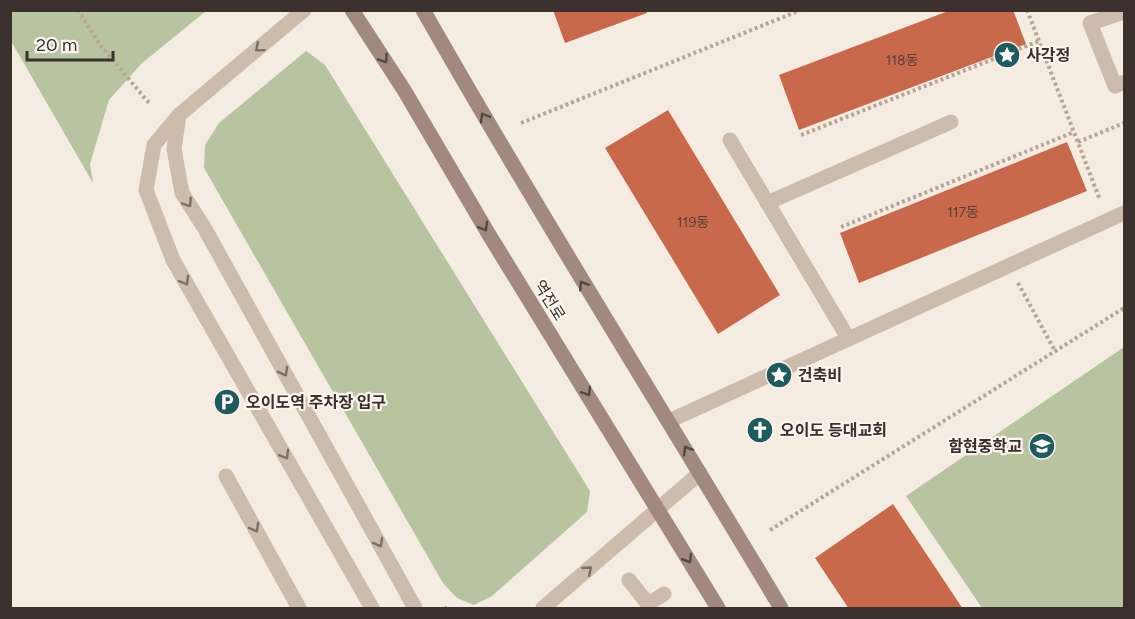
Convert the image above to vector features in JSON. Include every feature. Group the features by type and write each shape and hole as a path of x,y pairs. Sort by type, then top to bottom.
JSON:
{"main road":[{"name":"역전로","path":"352,10 405,90 488,233 718,609"},
{"path":"423,10 568,261 669,421 781,609"}],"street":[{"path":"304,10 179,115 154,145 146,190 173,260 372,609"},
{"path":"1125,12 1090,23 1115,86 1125,82"},
{"path":"179,115 174,149 182,193 205,229 415,609"},
{"path":"767,202 951,122"},
{"path":"730,140 849,338"},
{"path":"669,421 1125,213"},
{"path":"543,609 700,473"},
{"path":"226,476 299,609"},
{"path":"629,579 646,606 664,594"}],"path":[{"path":"78,10 100,46 149,103"},
{"path":"520,123 801,10"},
{"path":"1027,10 1108,221"},
{"path":"801,135 1039,41"},
{"path":"1078,142 1125,123"},
{"path":"841,227 1074,132"},
{"path":"1008,266 1055,351"},
{"path":"770,530 1125,308"}],"green space":[{"path":"10,11 206,11 141,64 109,100 90,164 93,183 11,41"},
{"path":"306,51 325,65 590,491 587,512 492,596 474,605 457,598 443,583 204,168 205,145 219,123"},
{"name":"함현중학교","path":"1124,347 1124,608 982,608 906,496"}],"building":[{"path":"553,10 646,10 647,13 565,43"},
{"path":"951,10 1013,10 1026,44 799,130 779,75"},
{"path":"668,110 780,295 718,334 605,148"},
{"path":"1067,142 1087,191 859,283 840,233"},
{"path":"893,504 963,609 849,609 815,558"}],"place":[{"name":"사각정","path":"1007,55"},
{"name":"건축비","path":"779,375"},
{"name":"오이도역 주차장 입구","path":"227,402"},
{"name":"오이도 등대교회","path":"760,430"},
{"name":"함현중학교","path":"1042,446"}]}
